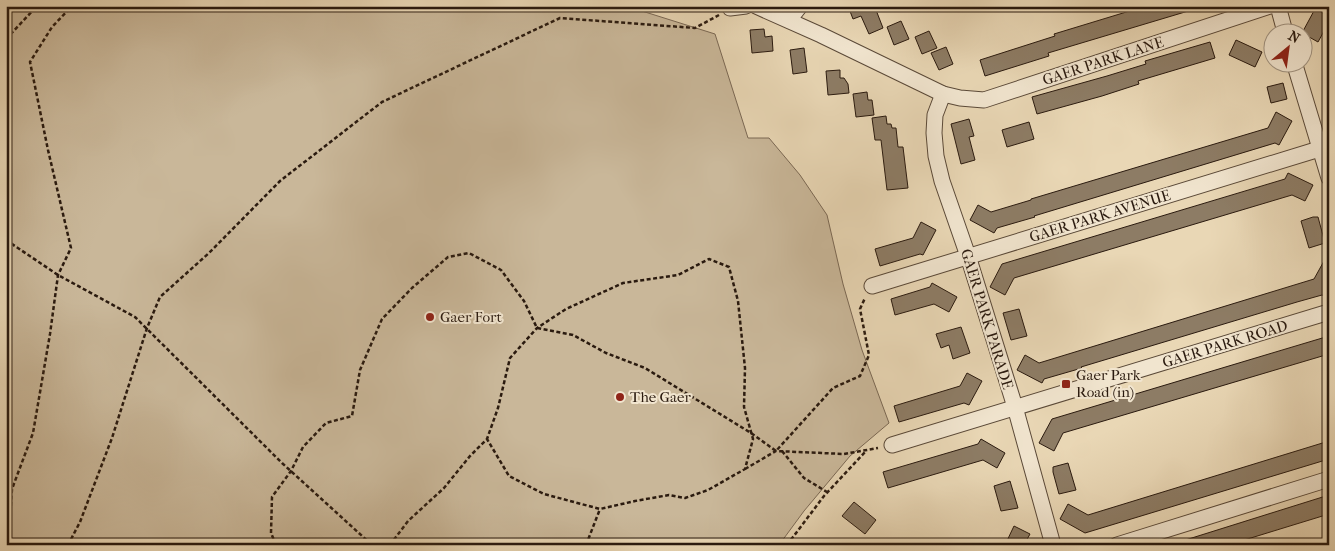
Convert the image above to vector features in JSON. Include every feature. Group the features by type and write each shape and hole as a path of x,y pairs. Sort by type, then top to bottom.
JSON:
{"street":[{"path":"730,8 746,6"},
{"name":"GAER PARK LANE","path":"756,6 939,92 960,98 984,100 1270,6"},
{"path":"789,20 800,6"},
{"path":"1278,6 1282,22"},
{"path":"1298,72 1324,147 1329,178"},
{"name":"GAER PARK PARADE","path":"939,92 934,134 936,156 942,181 968,256 1015,407 1053,545"},
{"name":"GAER PARK AVENUE","path":"872,286 1324,147"},
{"name":"GAER PARK ROAD","path":"892,446 1329,312"},
{"path":"1117,545 1329,479"}],"path":[{"path":"6,39 37,6"},
{"path":"10,545 12,489 33,433 58,275 71,248 30,62 52,27 72,6"},
{"path":"68,545 80,522 112,438 147,328 160,297 209,253 280,181 382,102 560,18 695,28 730,8"},
{"path":"6,240 58,275 135,317 291,471 372,545"},
{"path":"276,545 271,533 272,497 291,471 302,447 326,423 352,416 360,370 382,319 412,288 448,257 469,252 501,270 524,301 537,328"},
{"path":"390,545 408,521 444,488 470,456 487,439 498,408 510,358 537,328 566,309 623,283 678,275 709,259 730,267 738,301 745,368 744,406 753,439 745,469"},
{"path":"487,439 509,476 544,494 600,509 669,495 685,498 708,490 776,451 832,388 860,376 869,355 860,309 872,286"},
{"path":"537,328 573,335 606,353 645,368 751,433 776,451 844,454 892,446"},
{"path":"787,545 828,492 867,450"},
{"path":"782,452 804,478 828,492"},
{"path":"586,545 600,509"}],"shaded area":[{"name":"Gaer Fort","path":"6,6 626,6 715,34 748,138 769,138 800,175 827,215 843,284 862,350 889,423 850,456 804,511 779,545 6,545"}],"building":[{"path":"848,6 884,6 876,10 883,28 869,34 861,16 853,19"},
{"path":"1146,6 1195,6 1195,9 1048,53 1049,56 985,76 980,60 1055,36 1054,34"},
{"path":"1315,9 1329,16 1329,22 1318,42 1312,39 1312,22 1308,22"},
{"path":"901,21 909,39 894,45 887,27"},
{"path":"764,29 765,37 772,36 773,51 752,53 750,30"},
{"path":"929,31 937,48 922,54 915,37"},
{"path":"1236,40 1262,52 1255,67 1229,55"},
{"path":"1210,42 1215,58 1138,81 1139,84 1102,96 1037,114 1032,97 1146,64 1145,61"},
{"path":"946,47 953,64 939,70 931,53"},
{"path":"804,48 807,72 793,74 790,50"},
{"path":"840,70 840,78 844,78 848,84 849,93 828,95 826,71"},
{"path":"1283,83 1287,99 1271,103 1267,87"},
{"path":"867,92 868,100 872,100 874,115 856,117 853,94"},
{"path":"1276,112 1292,121 1279,145 1275,143 1034,216 997,228 994,233 970,220 978,205 991,212 1268,128"},
{"path":"886,116 887,124 891,124 892,128 896,128 898,147 903,147 908,188 887,190 881,140 875,140 872,118"},
{"path":"969,119 974,136 969,137 975,160 961,164 951,124"},
{"path":"1029,122 1034,139 1007,147 1002,130"},
{"path":"1288,173 1313,185 1305,201 1292,195 1014,278 1005,295 990,287 1002,264 1285,179"},
{"path":"1318,217 1325,243 1309,248 1301,221"},
{"path":"921,222 936,230 923,255 920,254 880,266 875,249 913,238"},
{"path":"1329,252 1329,289 1325,296 1322,295 1297,302 1081,367 1044,379 1042,383 1017,370 1025,355 1039,363 1314,279"},
{"path":"932,283 957,297 949,312 934,304 895,315 891,299 930,287"},
{"path":"1019,309 1027,336 1011,340 1003,313"},
{"path":"961,327 970,353 953,359 949,345 941,348 936,334"},
{"path":"1329,336 1329,354 1063,433 1054,451 1039,443 1052,419"},
{"path":"967,373 982,381 969,405 964,403 899,422 894,406 960,386"},
{"path":"981,439 1005,453 997,468 983,460 888,488 883,472 978,444"},
{"path":"1329,441 1329,459 1085,533 1060,519 1068,504 1088,515"},
{"path":"1068,463 1076,490 1059,494 1053,467"},
{"path":"1010,481 1018,508 1001,511 994,486"},
{"path":"1329,495 1329,514 1228,545 1179,545 1179,542"},
{"path":"854,502 876,520 865,534 842,516"},
{"path":"1014,526 1030,534 1024,545 1005,545"}],"place":[{"name":"Gaer Fort","path":"430,317"},
{"name":"Gaer Park Road (in)","path":"1066,384"},
{"name":"The Gaer","path":"620,397"}]}
